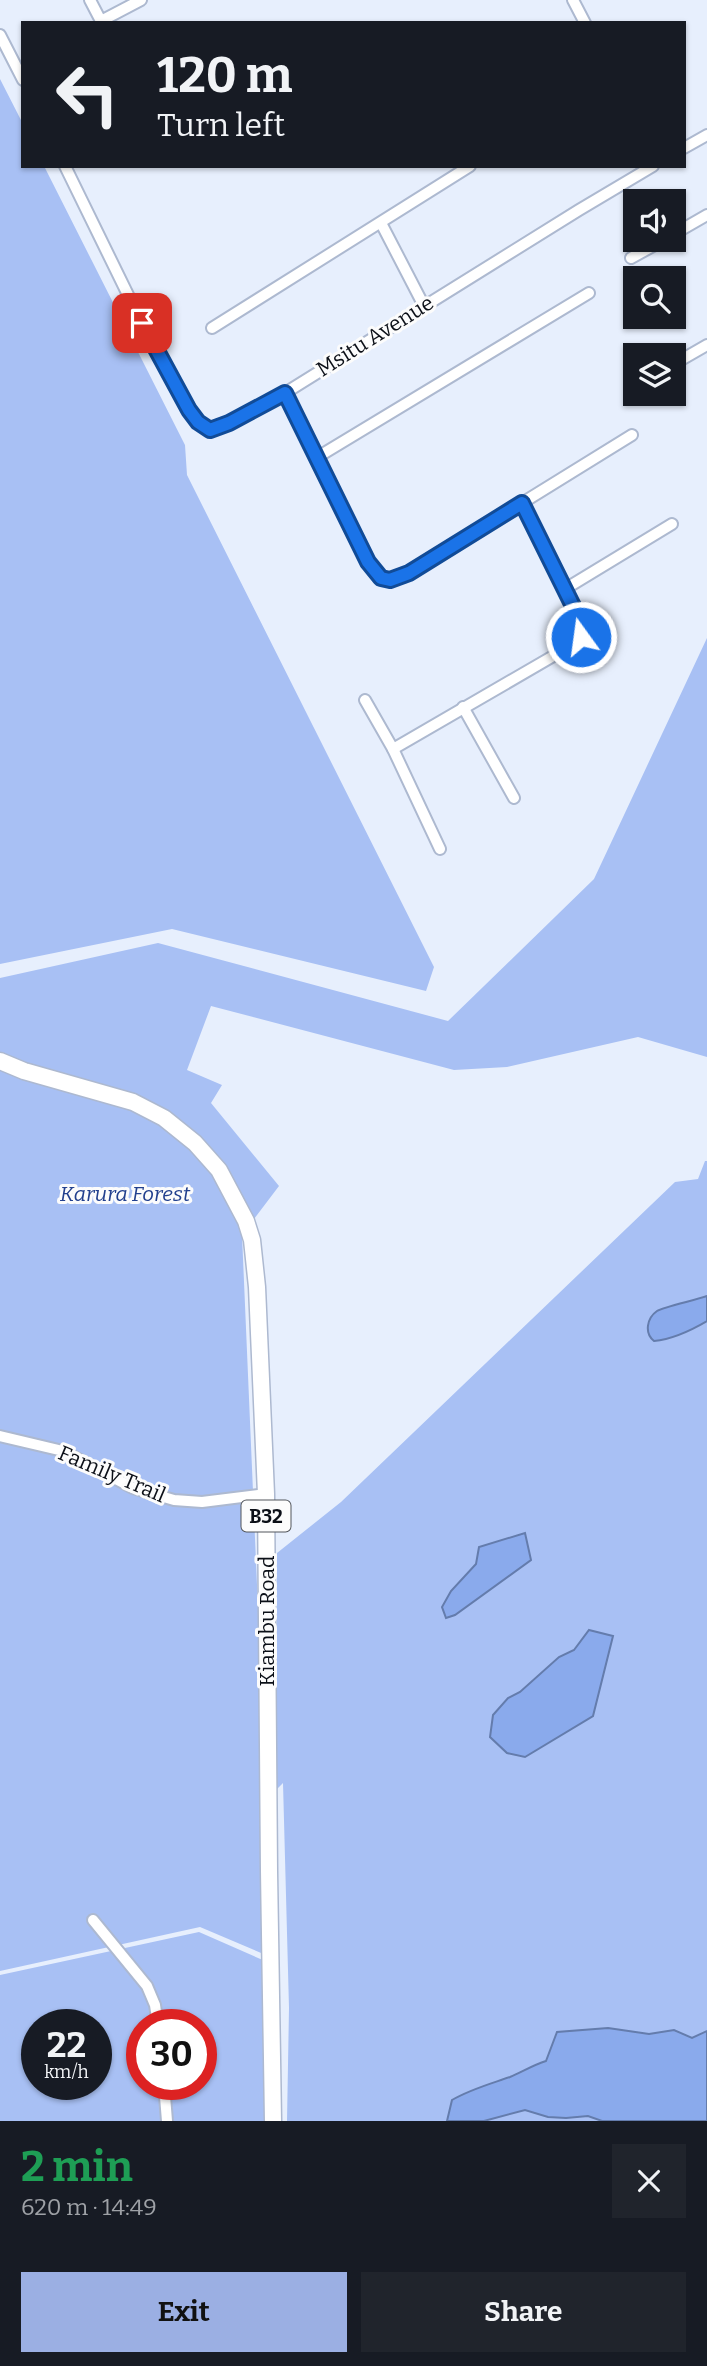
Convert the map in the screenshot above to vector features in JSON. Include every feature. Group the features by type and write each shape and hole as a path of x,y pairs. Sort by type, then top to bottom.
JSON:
{"highway":[{"name":"Kiambu Road","path":"0,1061 24,1071 134,1102 164,1118 195,1143 219,1170 247,1221 252,1240 257,1287 266,1494 273,2121"}],"street":[{"path":"90,0 100,21"},
{"path":"103,21 141,0"},
{"path":"573,0 584,21"},
{"path":"0,35 21,76"},
{"path":"686,147 707,135"},
{"name":"Msitu Avenue","path":"66,168 154,348 198,422 210,430 285,393 650,168"},
{"path":"212,328 467,168"},
{"path":"686,227 707,215"},
{"path":"381,223 424,306"},
{"path":"631,258 642,252"},
{"path":"316,458 589,293"},
{"path":"686,357 707,345"},
{"path":"285,393 368,562 378,576 387,580 409,573 632,435"},
{"path":"393,749 574,645 581,637 579,621 565,589 522,503"},
{"path":"565,589 672,524"},
{"path":"365,701 393,749 440,849"},
{"path":"463,708 514,798"},
{"name":"Family Trail","path":"0,1436 63,1451 133,1488 174,1500 202,1502 266,1494"},
{"path":"93,1920 147,1986 156,2009"},
{"path":"165,2100 167,2121"}],"green space":[{"path":"0,79 21,120 21,168 45,168 185,445 187,475 434,967 426,991 172,929 0,964"},
{"name":"Karura Forest","path":"707,638 707,1057 638,1037 507,1067 454,1070 211,1006 187,1070 222,1085 211,1103 279,1186 242,1235 273,1958 200,1927 0,1971 0,978 158,943 448,1021 594,879"},
{"path":"705,1161 707,2121 287,2121 289,2008 283,1783 276,1790 277,1553 341,1502 675,1182 698,1179"},
{"path":"199,1932 265,1961 267,2121 0,2121 0,1975"}],"shaded area":[{"path":"707,1296 707,1321 668,1338 654,1341 651,1338 648,1326 657,1311"},
{"path":"525,1533 531,1560 455,1615 446,1618 442,1607 451,1591 476,1564 479,1547"},
{"path":"589,1630 613,1636 593,1716 525,1757 507,1753 490,1737 493,1715 508,1698 520,1692 559,1657 574,1650"},
{"path":"608,2028 649,2034 674,2030 692,2038 707,2031 707,2121 602,2121 588,2116 548,2117 525,2110 484,2121 447,2121 452,2100 546,2061 557,2032"}],"route":[{"path":"142,323 189,410 198,422 210,430 229,423 285,393 368,562 381,578 390,580 409,573 522,503 573,606 581,637"}]}
